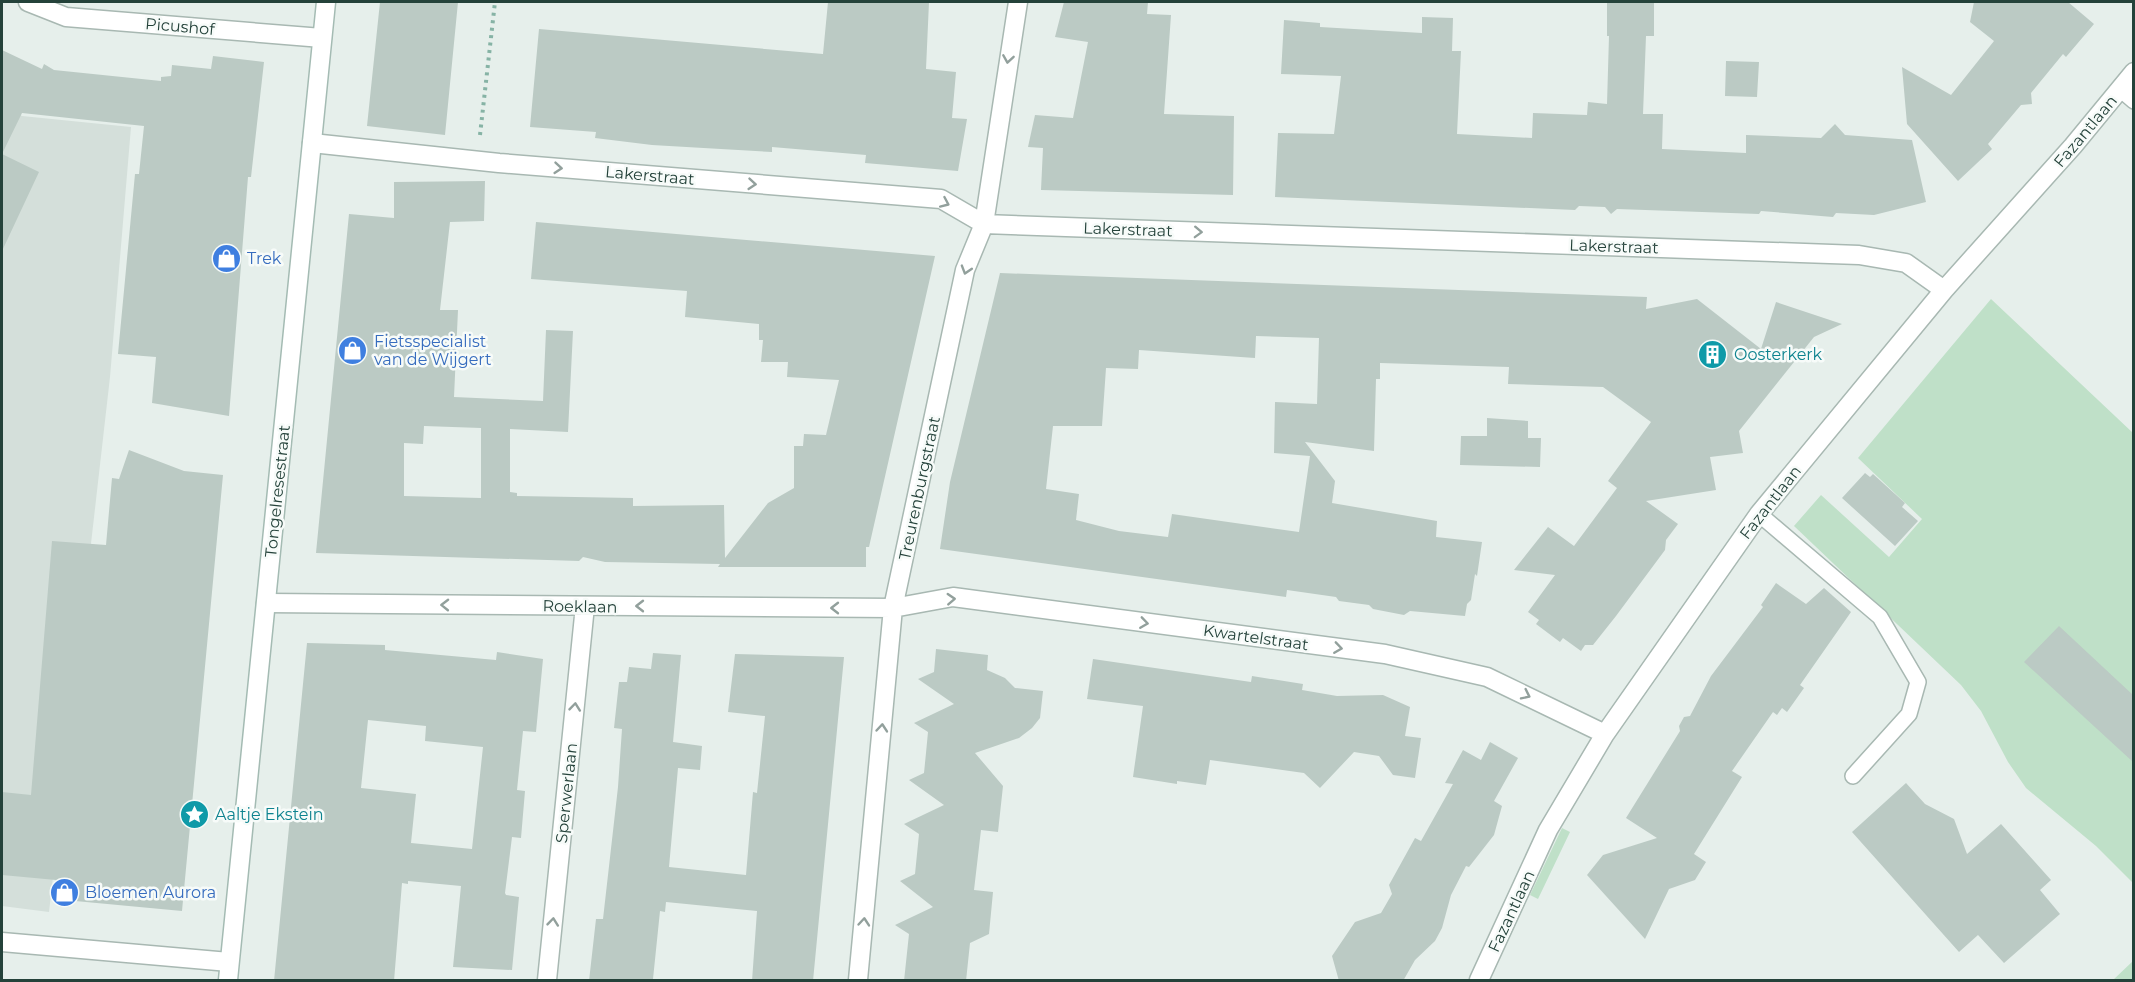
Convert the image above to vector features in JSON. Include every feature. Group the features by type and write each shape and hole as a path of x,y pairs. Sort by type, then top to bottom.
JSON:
{"street":[{"name":"Tongelresestraat","path":"228,981 326,2"},
{"name":"Treurenburgstraat","path":"858,981 893,608 965,270 984,224 1018,2"},
{"name":"Picushof","path":"36,3 66,17 322,38"},
{"name":"Fazantlaan","path":"1479,981 1548,830 1605,734 1759,513 1944,290 2073,146 2128,96 2133,72"},
{"name":"Lakerstraat","path":"312,143 500,163 941,199 984,224 1858,255 1906,262 1944,290"},
{"name":"Kwartelstraat","path":"893,608 953,597 1384,654 1487,677 1605,734"},
{"name":"Roeklaan","path":"266,603 893,608"},
{"name":"Sperwerlaan","path":"547,981 585,606"},
{"path":"2,942 230,962"}],"lane":[{"path":"1759,513 1880,617 1918,682 1910,714 1853,776"}],"path":[{"path":"477,160 495,2"}],"shaded area":[{"path":"2,106 22,116 131,127 110,377 49,912 2,906"}],"green space":[{"path":"1991,299 2133,433 2134,696 2126,704 2134,712 2133,883 2096,846 2026,788 2008,762 1981,711 1961,685 1794,526 1821,495 1889,557 1922,519 1858,458"},
{"path":"1562,828 1570,832 1538,899 1530,895"},
{"path":"2133,961 2133,980 2113,980"}],"building":[{"path":"380,2 458,2 445,135 367,126"},
{"path":"828,2 929,2 926,69 956,72 952,118 967,119 958,171 865,163 866,155 772,147 772,152 652,145 595,138 596,132 530,127 539,29 823,54"},
{"path":"1064,2 1148,2 1147,14 1171,15 1164,114 1234,116 1233,195 1041,190 1043,148 1028,147 1035,115 1073,118 1088,42 1055,37"},
{"path":"1607,2 1654,2 1654,36 1646,36 1643,114 1663,114 1662,149 1746,153 1746,135 1821,138 1835,124 1845,135 1912,140 1926,202 1874,215 1836,213 1833,217 1761,211 1759,214 1617,209 1611,214 1605,207 1579,206 1575,210 1275,197 1278,133 1334,134 1341,76 1281,74 1284,20 1320,23 1320,27 1422,33 1422,17 1453,18 1452,51 1461,51 1457,134 1532,138 1533,113 1587,115 1588,102 1607,104 1609,36 1607,36"},
{"path":"1974,2 2068,2 2094,24 2066,57 2063,54 2031,93 2032,104 2021,105 1988,144 1992,149 1958,181 1907,124 1902,67 1951,95 1994,41 1970,22"},
{"path":"2,50 42,69 44,64 54,70 161,81 161,77 171,76 172,65 211,69 213,56 264,62 251,177 248,177 229,416 152,403 156,357 118,354 135,174 139,174 144,126 22,113 2,154"},
{"path":"1726,61 1759,62 1757,97 1725,96"},
{"path":"2,154 39,172 2,251"},
{"path":"485,181 484,221 450,222 440,310 458,310 454,397 543,401 546,330 573,331 568,432 510,429 510,492 517,493 517,496 633,498 633,506 724,505 725,558 768,503 794,488 794,446 803,446 804,434 826,435 839,380 787,377 788,362 761,362 763,340 759,340 759,324 685,317 687,291 531,279 536,222 935,256 869,547 866,547 866,567 718,567 720,564 605,562 583,557 579,561 316,553 349,214 394,218 394,182","holes":["424,426 481,428 481,498 404,496 404,443 423,444"]},
{"path":"1000,273 1647,297 1646,309 1697,299 1761,349 1776,302 1842,324 1814,337 1739,431 1743,453 1710,457 1716,490 1646,501 1678,524 1666,540 1665,550 1616,616 1593,645 1585,645 1581,651 1563,638 1560,642 1536,624 1539,620 1528,612 1555,575 1514,570 1548,527 1574,546 1617,488 1608,481 1651,422 1603,387 1508,384 1509,367 1380,363 1380,379 1376,379 1374,451 1305,442 1335,481 1332,503 1437,521 1436,537 1482,542 1477,576 1475,574 1471,600 1467,604 1465,616 1410,611 1404,615 1373,609 1369,605 1339,601 1336,597 1287,590 1286,597 940,549 950,482","holes":["1256,336 1319,338 1317,404 1275,402 1274,453 1310,456 1299,532 1172,514 1168,537 1119,531 1076,520 1079,494 1046,489 1053,426 1102,426 1106,368 1138,369 1139,350 1255,358"]},
{"path":"1487,418 1528,421 1528,438 1541,438 1540,467 1460,465 1461,436 1487,436"},
{"path":"129,450 184,471 223,475 182,911 54,899 56,880 2,875 2,792 31,795 52,541 106,545 112,478 119,479"},
{"path":"1865,473 1870,477 1873,474 1905,503 1902,507 1918,521 1895,546 1842,498"},
{"path":"1776,583 1806,604 1824,588 1851,612 1800,685 1804,688 1787,712 1782,708 1777,715 1773,712 1732,771 1742,777 1694,854 1706,862 1695,880 1669,889 1645,939 1587,875 1603,855 1657,838 1626,818 1680,731 1679,726 1684,717 1690,716 1711,676 1763,607 1761,605"},
{"path":"2059,626 2133,695 2133,762 2024,662"},
{"path":"307,643 385,645 385,650 496,660 497,652 543,659 536,732 523,731 517,790 525,791 521,838 512,837 505,893 519,897 512,970 453,967 461,886 408,881 408,884 402,883 394,981 274,981","holes":["368,720 426,726 425,741 483,747 472,849 411,843 416,794 361,788"]},
{"path":"936,649 988,655 987,670 1005,678 1015,688 1043,691 1040,718 1032,728 1019,738 975,753 1003,786 998,832 981,830 974,890 993,892 989,934 970,943 966,981 904,981 909,934 895,925 933,907 900,881 915,874 919,834 904,824 944,805 909,780 924,773 928,732 914,723 954,704 918,679 934,672"},
{"path":"653,653 681,655 673,742 702,746 700,770 678,768 669,867 746,875 753,792 757,793 765,716 728,712 735,654 844,657 813,981 752,981 757,911 666,902 665,912 660,911 653,979 589,981 596,919 603,919 618,787 622,729 614,728 619,682 627,682 629,667 651,669"},
{"path":"1093,659 1251,682 1252,676 1303,684 1302,690 1337,696 1383,695 1410,707 1405,736 1421,738 1415,778 1393,775 1379,756 1354,752 1320,788 1304,773 1210,760 1206,785 1177,781 1177,784 1133,777 1143,706 1087,699"},
{"path":"1490,742 1518,758 1494,801 1502,806 1494,835 1469,867 1466,866 1451,895 1442,928 1435,941 1415,960 1403,981 1339,981 1332,956 1355,922 1381,913 1392,894 1389,885 1415,838 1421,841 1453,784 1445,783 1463,750 1481,760"},
{"path":"1906,783 1925,804 1954,819 1967,854 2001,824 2051,880 2040,890 2060,914 2004,963 1978,935 1959,952 1852,832"}],"place":[{"name":"Trek","path":"226,258"},
{"name":"Fietsspecialist van de Wijgert","path":"353,350"},
{"name":"Oosterkerk","path":"1713,354"},
{"name":"Aaltje Ekstein","path":"194,814"},
{"name":"Bloemen Aurora","path":"64,892"}]}
